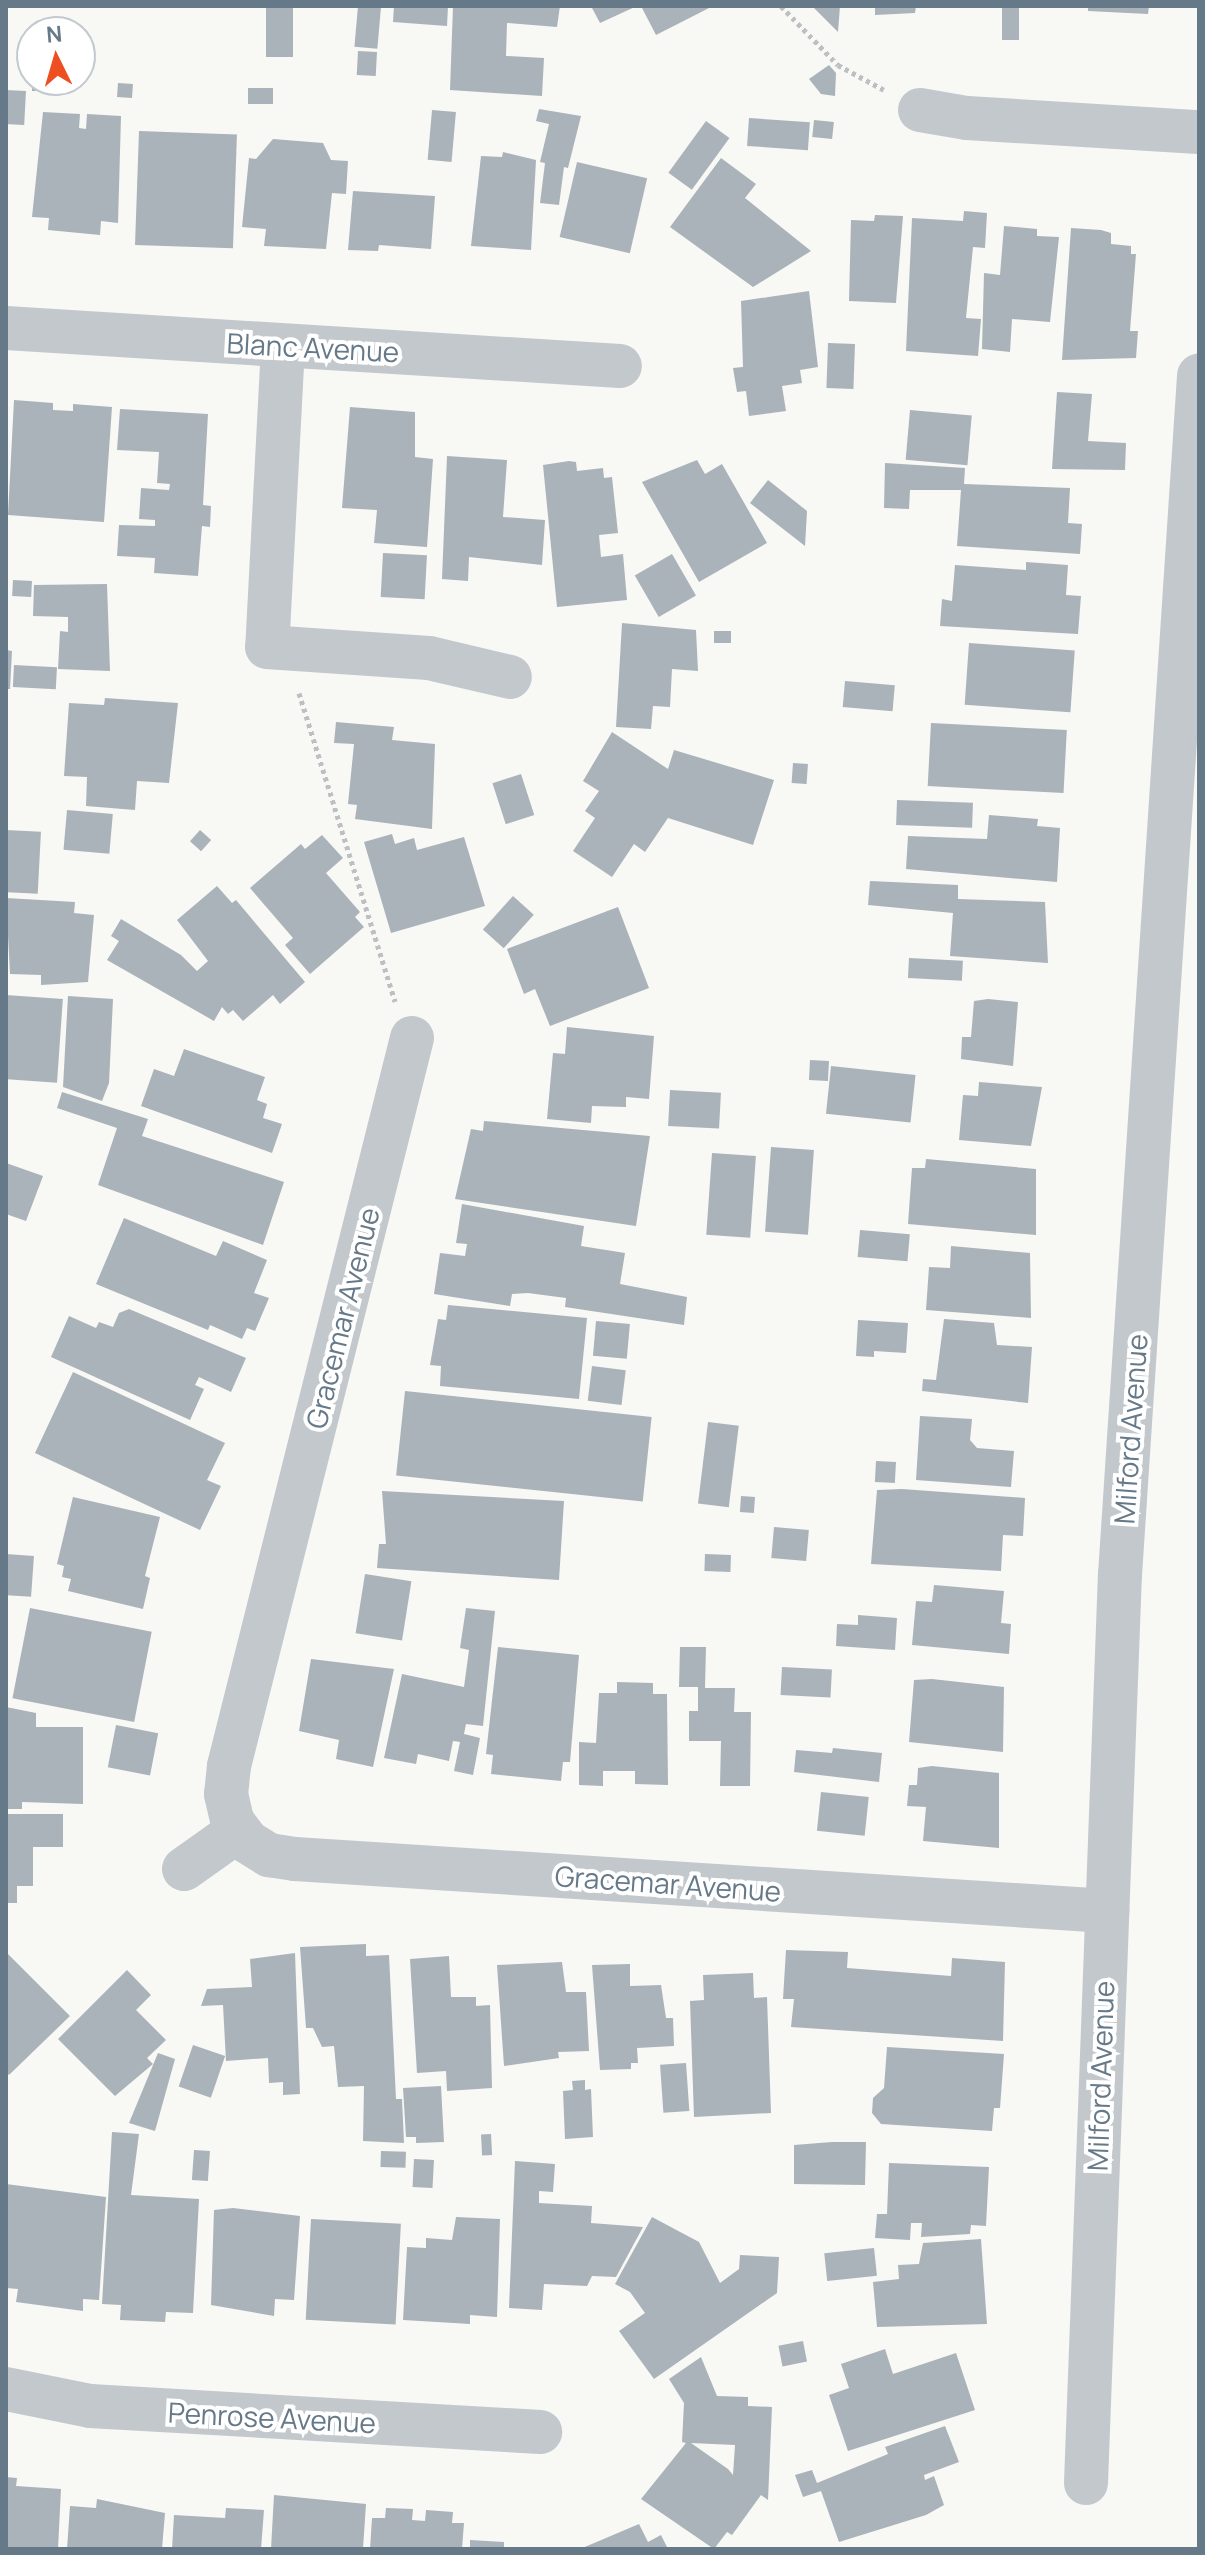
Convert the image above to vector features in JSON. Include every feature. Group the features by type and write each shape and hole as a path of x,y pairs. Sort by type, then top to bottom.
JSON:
{"street":[{"path":"920,110 967,118 1199,132"},
{"name":"Blanc Avenue","path":"6,328 620,366"},
{"path":"283,346 267,647 429,658 510,677"},
{"name":"Milford Avenue","path":"1086,2483 1120,1575 1199,376"},
{"name":"Gracemar Avenue","path":"412,1038 229,1766 226,1794 239,1830 269,1855 295,1859 1107,1911"},
{"path":"184,1869 239,1830"},
{"name":"Penrose Avenue","path":"6,2389 90,2406 540,2432"}],"path":[{"path":"781,6 838,65 920,110"},
{"path":"267,647 295,683 314,731 389,988 412,1038"}],"building":[{"path":"266,6 293,6 293,57 266,57"},
{"path":"358,6 381,8 377,49 354,47"},
{"path":"394,6 448,6 447,26 393,22"},
{"path":"453,6 560,6 557,27 507,23 506,56 544,58 542,96 450,90"},
{"path":"591,6 637,6 600,23"},
{"path":"641,6 713,6 656,35"},
{"path":"812,6 840,6 838,32"},
{"path":"875,6 916,6 915,13 875,15"},
{"path":"1002,6 1019,6 1019,40 1002,40"},
{"path":"1088,6 1149,6 1148,14 1088,11"},
{"path":"358,51 377,52 376,76 357,75"},
{"path":"829,65 836,73 835,96 821,94 809,79"},
{"path":"118,83 133,84 132,98 117,97"},
{"path":"248,88 273,88 273,104 248,104"},
{"path":"6,90 16,91 16,96 26,96 24,125 6,124"},
{"path":"539,109 581,116 568,168 564,167 559,205 540,203 545,163 540,162 549,124 536,121"},
{"path":"432,110 456,112 452,162 428,160"},
{"path":"43,112 80,114 79,128 86,129 87,114 121,116 118,223 101,221 100,235 48,230 49,218 32,217"},
{"path":"749,118 810,122 808,150 747,146"},
{"path":"814,120 834,122 832,139 812,137"},
{"path":"706,121 729,138 692,190 668,173"},
{"path":"139,131 237,134 233,248 135,245"},
{"path":"273,139 323,143 331,160 348,161 346,194 332,193 326,249 264,246 266,229 242,227 249,158 256,159"},
{"path":"503,152 536,160 531,250 471,246 481,156 502,157"},
{"path":"721,158 756,184 745,198 811,251 753,287 670,227"},
{"path":"577,162 647,178 630,253 560,237"},
{"path":"353,191 435,196 431,249 379,245 378,251 348,250"},
{"path":"964,211 987,213 985,248 973,247 966,318 981,319 978,356 906,351 912,218 963,221"},
{"path":"875,215 903,216 896,303 849,301 851,220 874,221"},
{"path":"1004,226 1037,229 1037,236 1059,237 1050,322 1012,319 1010,352 982,349 984,273 1000,275"},
{"path":"1071,228 1111,233 1111,244 1131,246 1131,254 1136,254 1130,331 1138,331 1136,358 1062,360"},
{"path":"809,291 818,367 800,370 802,383 782,386 786,411 749,416 746,391 737,392 733,368 743,367 741,301"},
{"path":"828,343 855,344 853,389 826,388"},
{"path":"1057,392 1092,394 1088,441 1126,443 1125,470 1052,469"},
{"path":"14,400 53,403 53,410 73,411 73,404 112,407 104,522 8,515"},
{"path":"350,407 415,412 415,457 433,459 427,547 374,543 377,510 342,508"},
{"path":"120,409 208,414 203,505 211,506 210,527 202,526 198,576 154,573 155,558 117,556 119,525 155,526 155,520 139,519 141,488 169,490 170,484 157,483 159,452 117,450"},
{"path":"910,410 972,415 967,465 906,460"},
{"path":"447,456 507,460 503,517 545,520 542,565 469,557 468,581 442,579"},
{"path":"697,460 705,474 722,464 767,543 699,582 642,482"},
{"path":"576,462 577,471 603,468 604,478 612,477 618,533 599,535 601,557 623,554 627,600 557,607 543,465"},
{"path":"885,463 965,468 964,484 1070,488 1068,523 1082,524 1080,554 957,546 961,490 910,490 909,509 884,508"},
{"path":"768,480 807,511 805,546 750,503"},
{"path":"383,553 427,555 425,599 381,597"},
{"path":"672,554 696,596 659,617 635,576"},
{"path":"1026,562 1068,565 1066,595 1081,596 1078,634 940,626 942,599 952,601 955,565 1026,570"},
{"path":"13,580 32,581 31,597 12,596"},
{"path":"107,584 110,671 58,669 60,631 68,632 68,617 33,616 34,585"},
{"path":"622,623 696,630 698,671 672,669 670,707 653,706 651,729 616,727"},
{"path":"714,631 731,631 731,643 714,643"},
{"path":"969,643 1075,650 1070,712 965,705"},
{"path":"6,650 12,651 10,689 6,689"},
{"path":"14,665 57,667 56,689 13,687"},
{"path":"845,681 895,685 893,711 843,707"},
{"path":"105,698 178,703 169,783 137,781 135,810 86,806 87,777 64,776 69,703 104,705"},
{"path":"336,722 394,727 392,740 435,744 432,829 355,819 357,805 348,804 354,744 334,743"},
{"path":"931,723 1067,730 1064,793 928,786"},
{"path":"612,732 668,769 674,750 774,780 753,845 668,818 645,852 634,844 612,877 573,851 595,818 585,811 599,791 583,781"},
{"path":"793,763 808,764 807,784 792,783"},
{"path":"521,774 534,815 506,824 492,783"},
{"path":"897,800 973,803 972,828 896,825"},
{"path":"67,810 113,814 109,854 64,850"},
{"path":"989,815 1038,819 1037,826 1060,828 1057,882 906,869 908,836 987,839"},
{"path":"6,830 41,832 38,894 6,892"},
{"path":"200,830 211,840 201,851 190,841"},
{"path":"392,834 395,844 414,838 417,850 464,837 485,906 391,933 364,842"},
{"path":"322,835 343,858 326,873 360,912 355,917 364,927 310,974 285,945 293,938 250,888 301,844 305,849"},
{"path":"870,881 958,885 958,899 1045,902 1048,963 950,956 953,913 868,905"},
{"path":"217,886 232,903 236,900 305,982 280,1004 273,995 243,1021 233,1010 228,1014 222,1007 214,1021 107,960 119,941 111,936 121,919 181,955 197,971 208,961 177,920"},
{"path":"513,896 534,915 504,948 483,929"},
{"path":"6,898 75,902 74,913 94,915 88,982 41,985 41,975 10,974"},
{"path":"618,907 649,988 550,1026 535,989 524,994 507,949"},
{"path":"909,958 963,961 962,981 908,978"},
{"path":"6,995 63,999 57,1083 6,1079"},
{"path":"68,996 113,999 109,1083 102,1101 63,1087"},
{"path":"974,1001 1018,1002 1013,1066 961,1059 962,1037 971,1037"},
{"path":"567,1027 654,1036 649,1099 626,1097 626,1107 592,1106 591,1123 547,1119 553,1053 565,1054"},
{"path":"184,1049 265,1077 257,1100 267,1104 263,1118 282,1124 272,1153 141,1106 154,1069 174,1076"},
{"path":"810,1060 829,1061 828,1081 809,1080"},
{"path":"831,1066 916,1075 911,1123 826,1114"},
{"path":"979,1082 1042,1087 1031,1146 959,1140 963,1095 978,1096"},
{"path":"670,1090 721,1093 719,1129 668,1126"},
{"path":"62,1092 148,1119 142,1136 284,1182 263,1245 98,1185 117,1128 57,1108"},
{"path":"484,1121 650,1136 636,1226 455,1199 471,1129 483,1131"},
{"path":"771,1147 814,1150 808,1235 765,1232"},
{"path":"712,1153 756,1156 750,1238 706,1235"},
{"path":"926,1159 1036,1169 1036,1235 908,1224 912,1168 925,1168"},
{"path":"6,1163 43,1176 26,1221 6,1214"},
{"path":"462,1204 584,1226 581,1246 625,1253 620,1284 687,1297 684,1325 565,1307 566,1298 528,1293 512,1294 510,1306 434,1294 440,1253 465,1256 467,1244 456,1243"},
{"path":"124,1218 216,1256 223,1241 267,1260 254,1293 269,1298 255,1331 247,1328 242,1339 210,1325 208,1330 96,1284"},
{"path":"860,1230 910,1234 907,1261 858,1257"},
{"path":"951,1246 1030,1253 1031,1318 926,1310 929,1267 950,1268"},
{"path":"448,1305 587,1318 579,1399 440,1386 441,1366 430,1365 438,1319 446,1320"},
{"path":"129,1309 246,1358 231,1392 199,1377 195,1385 204,1389 190,1420 51,1357 69,1316 96,1328 99,1322 113,1327 119,1313"},
{"path":"944,1319 994,1323 997,1345 1032,1347 1028,1403 922,1391 923,1379 936,1380"},
{"path":"858,1320 908,1323 906,1353 874,1351 874,1357 856,1356"},
{"path":"596,1321 630,1324 627,1359 593,1356"},
{"path":"592,1366 626,1370 621,1405 588,1401"},
{"path":"73,1372 225,1443 207,1480 221,1486 200,1530 35,1453"},
{"path":"405,1391 652,1417 643,1501 396,1476"},
{"path":"920,1416 972,1419 970,1440 977,1448 1014,1451 1011,1487 916,1480"},
{"path":"708,1422 739,1426 729,1507 698,1503"},
{"path":"876,1461 896,1462 895,1483 875,1482"},
{"path":"877,1490 1025,1498 1023,1536 1003,1535 1001,1571 871,1564"},
{"path":"382,1491 564,1501 559,1580 377,1568 379,1544 386,1544"},
{"path":"741,1496 755,1497 754,1513 740,1512"},
{"path":"73,1497 160,1517 145,1576 150,1578 143,1609 68,1591 71,1579 62,1577 64,1566 57,1564"},
{"path":"774,1527 809,1530 806,1561 771,1558"},
{"path":"6,1554 34,1556 31,1597 6,1595"},
{"path":"705,1554 731,1555 730,1572 704,1571"},
{"path":"365,1574 411,1581 402,1641 356,1633"},
{"path":"934,1585 1004,1591 1001,1623 1011,1624 1009,1654 912,1645 916,1601 932,1602"},
{"path":"30,1608 152,1632 134,1722 12,1698"},
{"path":"466,1608 495,1611 483,1726 466,1724 464,1734 480,1738 473,1775 454,1771 460,1742 453,1741 449,1761 418,1754 416,1764 384,1758 402,1674 464,1687 469,1650 460,1648"},
{"path":"858,1615 897,1618 895,1650 836,1646 837,1624 858,1625"},
{"path":"498,1647 579,1655 570,1762 563,1762 561,1781 491,1774 493,1755 486,1754"},
{"path":"680,1647 706,1647 705,1688 735,1688 734,1712 751,1712 750,1786 720,1786 721,1741 689,1741 689,1711 698,1711 698,1687 679,1687"},
{"path":"311,1659 394,1669 373,1767 336,1759 339,1740 299,1731"},
{"path":"782,1667 832,1670 830,1698 781,1695"},
{"path":"914,1680 1004,1687 1003,1752 909,1742"},
{"path":"617,1682 653,1683 653,1694 667,1694 668,1785 635,1784 635,1771 603,1771 603,1786 579,1785 579,1742 596,1743 599,1693 617,1693"},
{"path":"6,1707 36,1713 36,1727 83,1727 83,1804 22,1802 22,1809 6,1809"},
{"path":"116,1725 158,1733 150,1775 108,1767"},
{"path":"833,1748 882,1753 879,1782 794,1772 796,1750 832,1753"},
{"path":"932,1766 999,1773 999,1848 923,1841 926,1807 907,1806 909,1785 917,1785 918,1768"},
{"path":"821,1792 869,1797 865,1836 817,1831"},
{"path":"6,1814 63,1814 63,1847 33,1847 33,1886 17,1886 17,1903 6,1903"},
{"path":"366,1944 366,1956 389,1955 396,2099 402,2099 404,2143 363,2141 364,2086 338,2087 334,2046 322,2047 313,2028 306,2028 300,1947"},
{"path":"786,1950 848,1952 847,1968 951,1976 952,1958 1005,1962 1003,2041 791,2027 794,1999 783,1999"},
{"path":"6,1952 70,2016 9,2075 6,2072"},
{"path":"295,1953 300,2094 283,2095 283,2082 269,2083 268,2058 226,2061 223,2005 201,2006 207,1989 252,1987 250,1959"},
{"path":"449,1956 451,1997 476,1997 476,2006 490,2005 492,2088 447,2091 446,2071 417,2073 410,1959"},
{"path":"562,1962 566,1992 586,1992 589,2051 558,2052 559,2058 504,2066 497,1965"},
{"path":"630,1964 630,1986 661,1985 666,2018 673,2018 674,2046 637,2048 638,2063 631,2063 631,2069 600,2070 592,1965"},
{"path":"127,1970 151,1995 136,2010 166,2040 147,2058 153,2064 115,2096 58,2039"},
{"path":"753,1973 754,1998 767,1997 771,2113 694,2117 690,2001 704,2000 703,1975"},
{"path":"193,2045 225,2056 211,2098 179,2087"},
{"path":"887,2047 1004,2054 1000,2108 994,2108 992,2131 881,2124 872,2113 873,2098 884,2088"},
{"path":"158,2053 175,2059 155,2131 129,2123"},
{"path":"686,2063 689,2111 663,2113 660,2065"},
{"path":"585,2080 585,2090 591,2089 593,2137 565,2139 563,2091 573,2090 572,2081"},
{"path":"441,2086 444,2142 416,2143 416,2137 406,2137 403,2088"},
{"path":"112,2132 139,2134 131,2195 199,2199 193,2313 166,2312 165,2322 120,2320 121,2305 102,2304"},
{"path":"491,2134 492,2155 482,2155 481,2135"},
{"path":"866,2142 865,2185 794,2184 794,2145"},
{"path":"194,2150 210,2151 208,2181 192,2180"},
{"path":"381,2151 406,2152 405,2168 380,2167"},
{"path":"414,2159 434,2160 433,2188 413,2187"},
{"path":"515,2161 555,2164 553,2192 539,2191 539,2203 592,2206 591,2223 643,2227 616,2277 592,2276 587,2286 544,2284 542,2310 509,2308"},
{"path":"889,2163 989,2167 986,2226 971,2225 970,2234 921,2237 922,2223 911,2223 910,2240 875,2238 877,2214 887,2214"},
{"path":"6,2184 106,2197 99,2300 83,2299 83,2311 16,2302 18,2289 6,2288"},
{"path":"233,2208 300,2216 294,2300 275,2299 274,2316 211,2305 214,2210"},
{"path":"456,2217 500,2219 497,2317 470,2315 470,2324 403,2320 407,2247 426,2248 426,2238 452,2240"},
{"path":"652,2217 699,2242 720,2283 739,2269 740,2255 779,2257 777,2293 654,2379 619,2331 645,2313 630,2292 615,2284"},
{"path":"311,2219 401,2224 396,2325 306,2320"},
{"path":"981,2239 987,2324 877,2327 873,2282 899,2279 898,2265 919,2264 923,2243"},
{"path":"874,2248 877,2276 827,2281 824,2253"},
{"path":"803,2341 807,2362 782,2366 778,2346"},
{"path":"885,2349 893,2374 956,2353 975,2410 848,2451 829,2395 849,2388 841,2364"},
{"path":"701,2357 717,2396 748,2397 748,2406 772,2407 768,2500 761,2495 732,2535 727,2532 714,2549 641,2499 686,2443 682,2442 684,2403 669,2379","holes":["691,2443 735,2445 733,2475"]},
{"path":"945,2426 959,2462 924,2475 925,2480 934,2476 944,2505 926,2515 839,2542 821,2491 803,2497 795,2475 812,2470 817,2483 888,2454 885,2447"},
{"path":"6,2477 17,2478 16,2486 61,2489 58,2549 6,2549"},
{"path":"274,2495 366,2504 363,2549 271,2549"},
{"path":"97,2499 165,2513 162,2549 67,2549 70,2506 96,2508"},
{"path":"226,2508 264,2510 261,2549 172,2549 174,2515 225,2518"},
{"path":"386,2508 413,2509 412,2520 425,2521 426,2510 453,2512 452,2523 464,2523 462,2549 370,2549 372,2518 385,2518"},
{"path":"639,2524 648,2542 661,2535 668,2549 580,2549"},
{"path":"470,2540 504,2542 504,2549 470,2549"}]}
